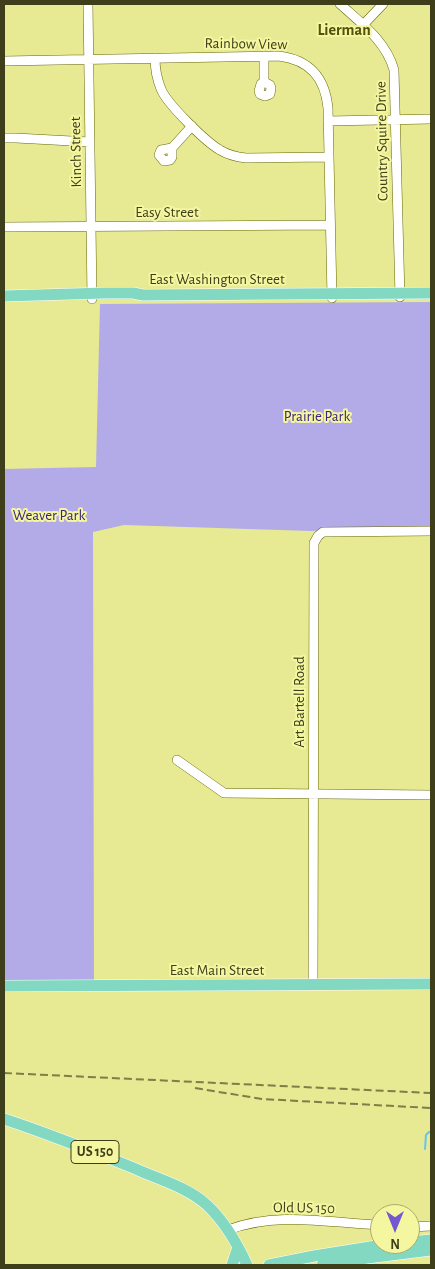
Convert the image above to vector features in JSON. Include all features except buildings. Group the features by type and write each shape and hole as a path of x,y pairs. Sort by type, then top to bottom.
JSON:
{"main road":[{"name":"East Washington Street","path":"4,296 431,295"},
{"name":"East Washington Street","path":"4,300 52,301 91,297"},
{"name":"East Main Street","path":"4,986 431,984"},
{"name":"US 150","path":"4,1119 173,1184 196,1196 222,1221 247,1265"},
{"path":"232,1265 238,1247"},
{"path":"269,1265 370,1247"},
{"path":"322,1265 431,1250"}],"street":[{"name":"Kinch Street","path":"88,4 91,297"},
{"name":"Country Squire Drive","path":"340,4 364,25 384,47 391,60 395,78 400,295"},
{"path":"364,25 383,4"},
{"path":"264,56 264,82"},
{"name":"Rainbow View","path":"4,61 279,56 290,57 301,62 317,76 325,90 327,102 332,296"},
{"path":"155,58 157,77 164,96 192,126 222,152 246,158 328,158"},
{"path":"328,121 431,119"},
{"path":"172,148 192,126"},
{"path":"4,138 90,142"},
{"name":"Easy Street","path":"4,227 330,226"},
{"name":"Art Bartell Road","path":"313,984 315,541 323,532 431,531"},
{"path":"177,760 224,793 431,795"},
{"name":"Old US 150","path":"228,1230 250,1223 298,1219 370,1225"}],"green space":[{"name":"Prairie Park","path":"431,302 431,527 311,531 124,525 93,532 94,985 4,985 4,469 96,467 100,304"}],"waterway":[{"path":"425,1149 426,1135 431,1132"}],"railway":[{"path":"4,1073 431,1093"},
{"path":"195,1088 262,1099 431,1108"}],"district":[{"name":"Lierman","path":"344,30"}],"park label":[{"name":"Weaver Park","path":"49,515"}]}
